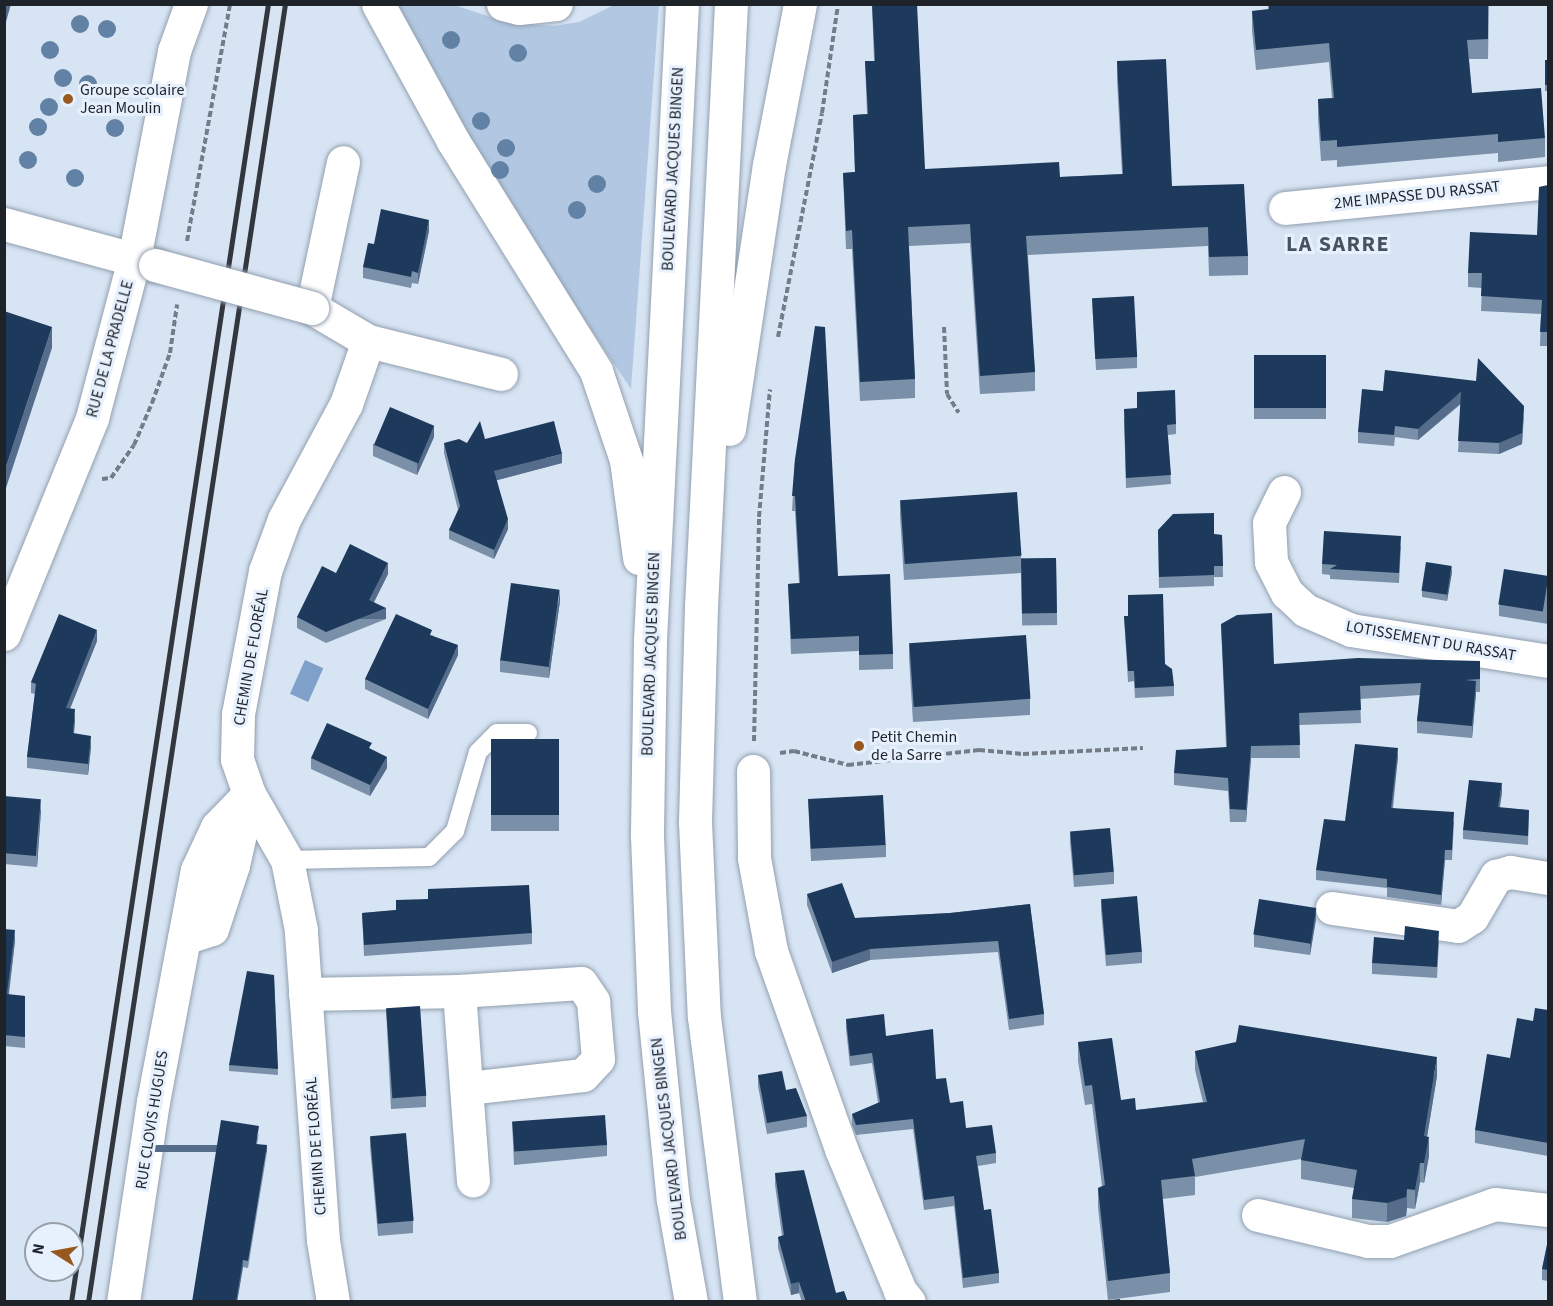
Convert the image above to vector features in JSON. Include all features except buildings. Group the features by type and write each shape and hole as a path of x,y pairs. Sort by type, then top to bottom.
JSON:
{"main road":[{"name":"RUE DE LA PRADELLE","path":"169,4 174,51"},
{"name":"RUE DE LA PRADELLE","path":"4,634 92,418 145,262 174,51 191,4"},
{"path":"378,4 453,141 596,371 626,460 650,640"},
{"path":"503,4 519,8 556,4"},
{"name":"BOULEVARD JACQUES BINGEN","path":"682,4 650,640 647,836 654,1011 673,1200 691,1302"},
{"path":"731,4 701,606 695,822 705,1017 740,1302"},
{"path":"701,606 769,165 800,4"},
{"path":"312,308 343,162"},
{"name":"2ME IMPASSE DU RASSAT","path":"1286,208 1548,182"},
{"path":"4,224 312,308 368,341 501,374"},
{"name":"CHEMIN DE FLORÉAL","path":"333,1302 323,1240 301,930 287,860 249,794 237,759 238,714 265,571 284,519 346,404 368,341"},
{"name":"LOTISSEMENT DU RASSAT","path":"1284,492 1269,523 1271,562 1287,593 1305,610 1351,630 1548,661"},
{"path":"753,771 754,858 771,951 841,1149 900,1291 909,1302"},
{"name":"RUE CLOVIS HUGUES","path":"123,1302 153,1102 184,938 212,929 233,865 249,794"},
{"path":"1332,908 1458,926 1472,918 1496,876 1510,872 1548,878"},
{"path":"305,994 459,991 581,984 593,1001 598,1059 583,1075 467,1088"},
{"path":"459,991 472,1180"},
{"path":"1258,1215 1368,1241 1390,1241 1495,1204 1548,1210"}],"lane":[{"path":"287,860 429,858 455,831 478,752 497,733 528,733"}],"path":[{"path":"777,346 822,112 838,4"},
{"path":"944,327 947,394 959,413"},
{"path":"753,771 759,517 771,381"},
{"path":"753,771 772,754 794,751 848,765 979,750 1023,754 1143,748"}],"shaded area":[{"path":"394,5 454,5 506,22 554,26 579,22 614,5 659,5 631,389 475,157"},
{"path":"305,660 323,668 308,702 290,694"}],"railway":[{"path":"71,1302 268,4"},
{"path":"88,1302 285,4"}],"place":[{"name":"Groupe scolaire Jean Moulin","path":"68,99"},
{"name":"Petit Chemin de la Sarre","path":"859,746"}],"district":[{"name":"LA SARRE","path":"1338,245"}]}
